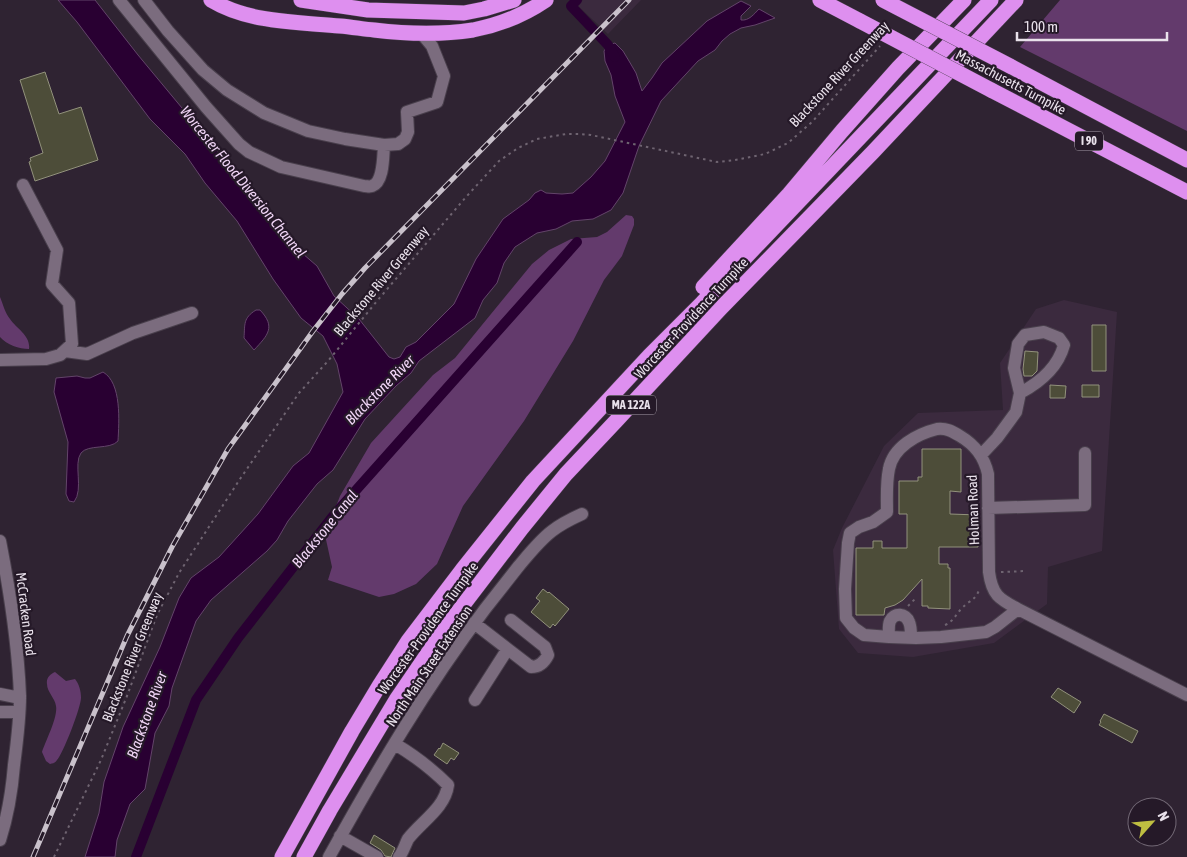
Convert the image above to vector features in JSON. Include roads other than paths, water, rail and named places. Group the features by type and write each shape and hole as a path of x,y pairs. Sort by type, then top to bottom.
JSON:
{"highway":[{"path":"211,0 247,15 267,19 422,34 456,32 487,27 530,11 546,0"},
{"path":"301,0 368,10 464,13 514,0"},
{"name":"Massachusetts Turnpike","path":"820,0 1187,192"},
{"name":"Massachusetts Turnpike","path":"883,0 1187,160"},
{"path":"649,356 678,314 789,194 898,68 964,0"},
{"name":"Worcester-Providence Turnpike","path":"282,857 352,731 408,641 532,481 649,356 709,296 991,0"},
{"name":"Worcester-Providence Turnpike","path":"304,857 396,700 441,634 566,474 722,307 873,152 1016,0"}],"street":[{"path":"119,0 206,107 238,144 249,152 281,167 364,186 373,186 381,176 384,145"},
{"path":"144,0 202,70 227,90 264,113 308,131 384,145 398,144 405,139 408,132 407,112 437,102 444,76 432,46 422,34"},
{"path":"0,360 46,359 60,355 72,344 69,303 52,284 57,250 23,185"},
{"path":"65,351 87,354 133,333 192,313"},
{"path":"981,455 997,438 1016,412 1020,393 1014,368 1018,344 1025,335 1044,332 1059,338 1064,345 1061,356 1032,387 1020,393"},
{"name":"Holman Road","path":"1018,609 986,632 941,637 911,638 864,635 854,628 846,618 845,589 850,533 887,512 888,471 898,452 906,443 937,429 948,430 970,442 981,455 988,474 989,572 995,593 1003,601 1187,695"},
{"path":"988,508 1086,504 1085,453"},
{"name":"North Main Street Extension","path":"328,857 368,786 433,683 474,624 534,548 551,532 582,514"},
{"name":"McCracken Road","path":"0,540 10,592 20,698 12,783 5,824 0,840"},
{"path":"889,637 890,621 894,616 900,614 909,620 911,638"},
{"path":"474,624 530,667 537,667 544,662 548,655 545,648 511,620"},
{"path":"475,700 507,650"},
{"path":"0,694 20,698"},
{"path":"0,712 19,712"},
{"path":"395,744 433,770 448,785 447,795 408,840 399,857"},
{"path":"340,836 377,857"}],"water":[{"name":"Blackstone River","path":"58,0 95,0 182,108 194,115 208,139 288,241 317,266 334,296 359,319 389,357 394,359 400,357 406,347 416,342 454,304 476,259 503,219 541,190 546,193 573,193 605,161 625,122 605,61 604,51 608,45 615,43 623,51 636,73 642,91 662,63 707,21 741,1 751,6 741,16 741,20 749,18 759,9 775,18 741,28 730,34 715,50 698,61 661,101 639,146 623,193 611,210 593,219 572,221 556,229 537,233 515,247 504,263 497,283 483,300 475,318 419,361 411,373 365,419 333,470 317,484 288,521 277,540 211,600 196,621 172,688 169,706 155,733 145,789 130,804 117,840 115,857 85,857 99,813 104,782 123,727 160,647 179,598 191,578 219,557 258,514 293,466 309,453 343,392 337,364 323,336 301,318 273,279 237,221 205,183 185,154 150,119 77,22"},
{"path":"256,310 260,310 265,316 269,326 263,340 254,350 244,338 247,319"},
{"path":"103,372 114,385 116,394 119,414 118,441 114,444 84,450 81,453 78,463 77,497 74,502 69,501 66,494 68,442 54,392 56,378 77,376 90,378"}],"waterway":[{"path":"577,0 571,6 608,45 615,57"},
{"name":"Blackstone Canal","path":"136,857 196,700 238,638 333,516 577,242"}],"railway":[{"path":"33,857 127,636 172,547 228,449 313,331 365,268 629,0"}],"water label":[{"name":"Worcester Flood Diversion Channel","path":"243,182"}]}
